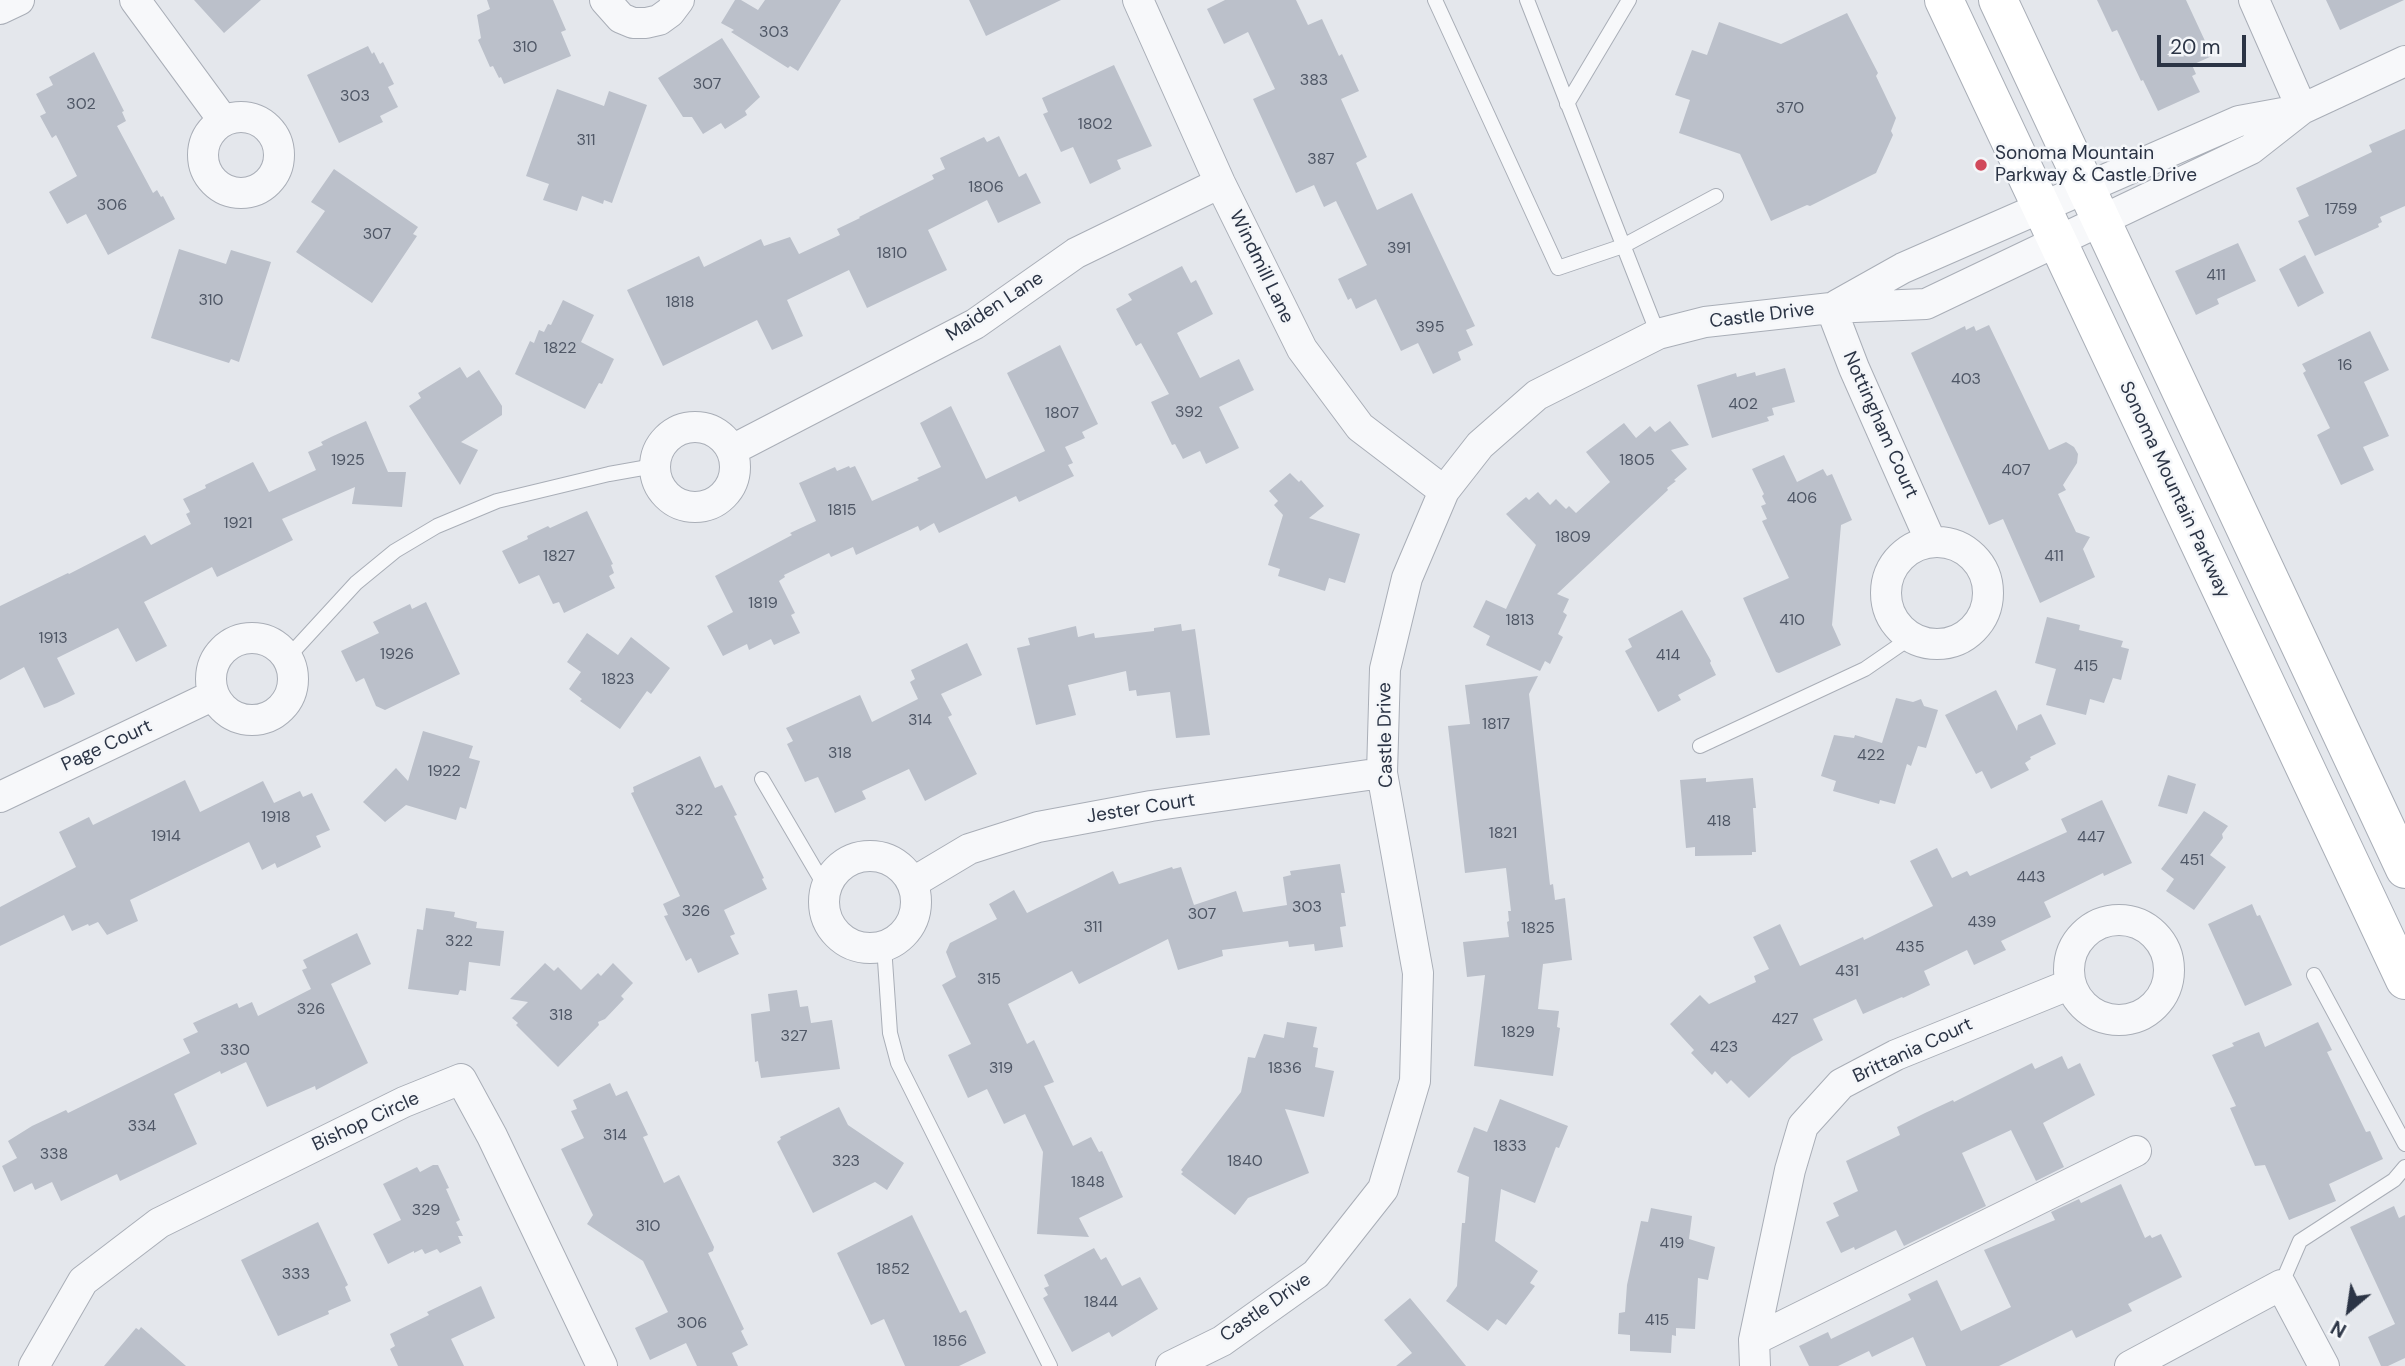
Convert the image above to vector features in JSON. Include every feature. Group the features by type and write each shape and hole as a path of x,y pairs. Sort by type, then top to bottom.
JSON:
{"main road":[{"name":"Sonoma Mountain Parkway","path":"1944,0 2405,980"},
{"path":"1998,0 2405,869"}],"street":[{"path":"0,9 19,0"},
{"path":"135,0 223,120"},
{"path":"606,0 621,18 633,23 659,20 670,12 678,0"},
{"name":"Windmill Lane","path":"1138,0 1220,183 1302,349 1360,427 1444,491"},
{"path":"2254,0 2302,109"},
{"path":"2094,204 2251,149 2302,109 2405,61"},
{"name":"Maiden Lane","path":"732,450 975,324 1076,253 1220,183"},
{"name":"Castle Drive","path":"1831,308 1903,268 2041,207 2094,204"},
{"name":"Castle Drive","path":"1171,1366 1222,1341 1316,1274 1383,1189 1415,1081 1418,973 1382,773 1385,669 1407,578 1444,491 1480,445 1537,395 1658,334 1705,322 1831,308 1926,304 2057,242 2094,204"},
{"name":"Nottingham Court","path":"1831,308 1854,368 1931,542"},
{"path":"687,427 700,427 713,431 724,439 732,450 735,476 730,488 721,498 710,505 697,508 684,506 662,491 654,466 664,441 674,432 687,427"},
{"path":"1931,542 1949,543 1962,548 1982,566 1989,583 1989,598 1981,621 1961,640 1938,645 1910,638 1890,615 1885,598 1886,585 1898,559 1912,548 1931,542"},
{"path":"253,637 267,640 278,646 288,657 294,683 290,696 272,716 259,720 232,715 214,695 212,668 227,646 239,639 253,637"},
{"name":"Page Court","path":"0,797 214,695"},
{"name":"Jester Court","path":"912,883 969,849 1038,827 1151,806 1382,773"},
{"path":"862,857 878,857 903,870 912,883 916,900 914,915 907,930 895,941 868,948 853,945 835,933 825,911 826,888 833,874 847,862 862,857"},
{"name":"Brittania Court","path":"1755,1353 1790,1170 1803,1126 1841,1084 1896,1055 2071,984"},
{"name":"Bishop Circle","path":"34,1366 83,1281 159,1223 404,1102 461,1079 492,1136 602,1366"},
{"path":"1755,1353 2136,1151"},
{"path":"2130,1366 2281,1285 2324,1366"}],"lane":[{"path":"1435,0 1558,268 1623,246 1716,196"},
{"path":"1527,0 1658,334"},
{"path":"1567,104 1629,0"},
{"path":"288,657 356,583 395,551 437,526 497,502 609,474 654,466"},
{"path":"1700,746 1865,669 1910,638"},
{"path":"762,779 826,888"},
{"path":"884,946 890,1033 898,1063 1050,1366"},
{"path":"2314,975 2405,1144"},
{"path":"2281,1285 2300,1241 2394,1180 2405,1167"}],"building":[{"path":"194,0 261,0 224,33"},
{"path":"487,0 553,0 566,30 561,32 571,56 504,84 493,66 490,67 478,40 481,38 477,15 490,9"},
{"path":"735,0 741,0 758,10 765,0 841,0 798,71 790,66 788,68 721,23"},
{"path":"969,0 1061,0 986,36"},
{"path":"1225,0 1296,0 1308,25 1322,19 1359,91 1341,99 1367,157 1356,163 1377,210 1412,193 1475,326 1466,330 1473,345 1458,352 1461,360 1433,374 1418,343 1401,351 1376,299 1356,309 1351,298 1348,300 1338,279 1367,265 1336,201 1324,207 1314,185 1296,193 1253,99 1275,89 1248,32 1224,44 1207,9"},
{"path":"2097,0 2186,0 2212,56 2192,65 2196,74 2192,76 2200,92 2158,111 2117,30 2112,32"},
{"path":"2326,0 2404,0 2340,30"},
{"path":"1847,13 1878,73 1876,76 1896,118 1891,131 1893,135 1876,173 1810,206 1771,221 1740,154 1679,133 1690,100 1675,95 1692,50 1707,55 1719,22 1781,44"},
{"path":"722,38 760,97 745,111 747,115 725,129 721,123 703,134 692,117 683,117 658,78"},
{"path":"368,46 380,64 383,62 394,84 388,87 398,107 380,116 383,122 339,143 307,75"},
{"path":"94,52 124,111 122,112 126,121 117,126 153,193 157,190 161,197 163,196 175,219 108,255 86,214 67,224 49,192 77,176 56,135 52,138 40,116 46,113 36,94 53,85 49,77"},
{"path":"1114,65 1152,146 1117,160 1121,169 1090,184 1073,147 1061,152 1043,114 1048,112 1042,98"},
{"path":"557,89 604,106 609,91 647,105 612,203 604,200 603,204 582,196 577,211 543,200 549,184 526,176"},
{"path":"2405,129 2405,206 2380,217 2382,222 2378,224 2379,227 2315,256 2298,221 2309,216 2296,188 2372,152 2369,145"},
{"path":"999,136 1019,177 1026,173 1041,203 998,223 987,200 928,230 947,270 867,308 849,270 787,300 803,336 772,350 757,320 663,366 627,290 699,256 704,267 761,239 764,246 790,237 799,254 840,235 837,229 934,179 932,175 945,169 940,158 984,137 987,142"},
{"path":"334,169 418,227 413,234 417,236 372,303 296,252 325,211 311,202"},
{"path":"2238,243 2256,281 2217,299 2219,304 2196,315 2175,271"},
{"path":"179,249 226,264 231,250 271,262 239,362 231,359 229,363 151,338"},
{"path":"2305,255 2324,293 2298,307 2279,269"},
{"path":"1182,266 1191,283 1196,280 1213,314 1177,333 1200,378 1239,359 1254,390 1219,407 1239,448 1206,464 1200,451 1183,459 1175,444 1172,445 1151,402 1169,394 1141,343 1136,346 1116,309 1132,300 1128,294"},
{"path":"563,300 594,315 581,342 614,359 602,384 599,383 585,409 515,374 530,341 534,343 539,330 544,332 548,324 551,325"},
{"path":"1989,325 2049,450 2066,442 2074,447 2078,454 2077,463 2063,485 2066,490 2058,494 2076,532 2090,537 2083,549 2095,577 2040,603 2003,519 1989,525 1911,353 1965,326 1966,330 1974,326 1976,331"},
{"path":"2370,331 2389,370 2364,382 2389,436 2363,447 2374,470 2341,485 2317,435 2330,428 2303,373 2306,371 2302,364"},
{"path":"1060,345 1098,424 1082,432 1085,438 1065,447 1073,463 1068,465 1074,476 1019,502 1016,496 939,533 934,523 920,531 918,526 856,555 853,547 831,557 829,553 784,575 779,581 795,613 791,615 800,633 774,645 771,639 749,650 747,644 723,656 707,626 733,612 715,576 816,521 799,483 835,467 837,471 855,466 872,501 919,480 917,478 941,467 920,423 951,406 986,479 1045,451 1007,373"},
{"path":"460,367 467,378 479,370 502,406 502,415 461,442 478,450 460,485 409,406 421,398 418,393"},
{"path":"1785,368 1795,402 1772,408 1774,415 1767,417 1769,421 1712,438 1697,385 1736,373 1737,377 1755,372 1756,376"},
{"path":"366,421 388,472 406,472 402,507 352,504 355,487 282,519 293,540 217,577 212,567 144,602 167,646 136,662 118,628 57,658 75,694 57,703 44,708 24,667 0,680 0,606 145,535 151,545 191,524 186,514 190,512 183,499 253,462 269,492 316,470 308,452 323,445 321,442"},
{"path":"1670,421 1689,445 1671,450 1687,469 1557,594 1569,599 1563,612 1567,615 1558,634 1563,637 1550,664 1545,661 1540,671 1486,645 1490,636 1473,627 1486,600 1506,609 1536,545 1506,514 1526,497 1529,500 1538,492 1550,505 1556,499 1566,509 1569,506 1576,513 1610,482 1586,452 1624,423 1636,438 1650,426 1655,432"},
{"path":"1784,455 1797,482 1823,469 1827,476 1832,474 1852,520 1841,525 1832,625 1841,645 1779,673 1776,672 1743,598 1789,578 1762,521 1767,519 1761,506 1766,504 1752,469"},
{"path":"1290,473 1299,482 1301,480 1324,506 1309,518 1360,534 1345,583 1329,578 1325,591 1278,576 1280,569 1268,565 1283,515 1274,505 1278,501 1269,491"},
{"path":"587,511 613,564 614,573 609,576 615,588 564,613 559,602 553,604 539,575 519,584 502,551 548,526 550,528"},
{"path":"426,602 460,674 385,710 376,706 364,678 356,682 341,651 379,633 373,622 410,604 412,609"},
{"path":"1682,610 1716,675 1678,695 1681,700 1658,712 1625,651 1632,647 1628,639"},
{"path":"2047,617 2080,625 2079,630 2123,641 2121,647 2129,649 2121,680 2113,678 2104,703 2090,699 2086,715 2046,705 2056,669 2035,663"},
{"path":"1181,624 1182,631 1195,629 1210,735 1176,738 1170,692 1137,696 1136,690 1129,691 1126,671 1068,685 1076,715 1036,725 1017,648 1030,645 1028,638 1076,626 1078,637 1094,633 1095,638 1154,631 1154,628"},
{"path":"587,633 618,655 631,637 670,668 651,694 647,691 620,729 580,701 582,699 569,689 581,672 567,662"},
{"path":"967,643 982,675 941,694 952,715 948,717 977,774 925,801 909,769 862,791 866,799 835,813 818,777 805,782 787,744 793,741 786,728 860,695 872,722 918,699 910,682 915,679 911,670"},
{"path":"1538,676 1529,694 1550,885 1553,884 1555,900 1565,898 1572,960 1543,964 1538,1009 1559,1011 1557,1027 1560,1028 1553,1076 1474,1066 1485,975 1467,977 1463,942 1509,937 1507,922 1508,911 1511,911 1506,868 1465,873 1448,726 1470,724 1465,685"},
{"path":"1996,690 2017,731 2018,725 2041,714 2056,744 2030,757 2025,763 2029,770 1991,789 1982,771 1976,774 1945,715"},
{"path":"1896,698 1913,702 1921,699 1924,706 1938,710 1926,748 1918,746 1911,766 1907,764 1895,804 1880,800 1879,804 1833,791 1836,781 1821,776 1834,735 1854,738 1855,735 1882,743"},
{"path":"423,731 473,746 469,758 480,761 466,809 460,807 456,820 406,805 385,822 363,802 396,768 408,781"},
{"path":"700,756 715,788 722,785 767,889 724,910 735,934 730,936 739,954 698,973 691,958 686,961 664,916 668,915 663,904 680,896 631,793 634,792 633,787"},
{"path":"2168,775 2196,784 2187,814 2158,806"},
{"path":"1706,778 1706,782 1753,778 1756,852 1752,852 1752,855 1695,856 1695,847 1686,848 1680,780"},
{"path":"185,780 200,812 263,781 274,803 300,791 303,797 312,793 330,830 316,836 321,847 277,868 275,863 262,870 249,842 130,900 138,921 107,935 98,922 72,931 64,915 0,946 0,907 76,867 59,832 89,817 93,825"},
{"path":"2102,800 2132,863 2104,876 2103,873 2044,902 2051,917 2001,941 2006,950 1974,965 1967,950 1924,971 1930,985 1903,998 1863,1014 1856,999 1813,1019 1823,1040 1792,1057 1749,1098 1731,1080 1727,1084 1715,1071 1712,1075 1691,1053 1694,1050 1670,1024 1700,995 1709,1004 1756,982 1754,976 1769,969 1753,937 1780,924 1800,966 1863,937 1864,940 1933,906 1910,861 1937,848 1952,878 1967,871 1970,876 2067,832 2061,819"},
{"path":"2204,811 2228,826 2210,855 2226,867 2194,910 2166,891 2174,879 2161,869"},
{"path":"1340,864 1345,893 1341,893 1346,926 1340,927 1343,947 1315,951 1314,944 1289,947 1288,941 1222,950 1223,956 1178,970 1168,939 1079,984 1072,971 1008,1004 1027,1044 1034,1040 1054,1082 1044,1086 1073,1146 1091,1137 1099,1152 1102,1151 1123,1197 1079,1218 1089,1237 1037,1234 1043,1152 1025,1114 1004,1124 987,1089 968,1098 948,1055 971,1044 942,985 956,977 946,952 950,943 997,919 989,904 1014,890 1027,913 1113,871 1119,884 1172,867 1181,867 1194,905 1236,891 1243,912 1287,905 1283,877 1291,875 1290,871"},
{"path":"2252,904 2257,916 2260,915 2292,985 2245,1006 2208,924"},
{"path":"426,908 455,912 454,917 477,922 476,928 504,931 500,966 469,962 466,991 460,990 458,995 408,989 417,929 423,930"},
{"path":"357,933 371,964 331,984 368,1063 316,1090 315,1086 267,1107 246,1062 221,1074 220,1071 174,1094 197,1144 120,1181 117,1174 61,1201 52,1182 35,1190 32,1183 14,1192 2,1166 17,1158 8,1141 32,1126 66,1110 68,1113 190,1053 183,1039 198,1032 193,1023 237,1003 239,1008 252,1002 258,1016 311,989 302,970 307,968 303,960"},
{"path":"545,963 554,971 558,967 581,990 598,973 601,976 613,963 633,983 621,996 624,999 605,1019 598,1022 599,1025 558,1067 512,1018 528,1002 510,999"},
{"path":"797,990 800,1007 808,1006 811,1023 832,1020 840,1069 761,1078 758,1061 755,1062 751,1014 770,1011 768,994"},
{"path":"1287,1022 1317,1027 1313,1047 1318,1048 1315,1067 1334,1071 1324,1117 1285,1109 1309,1173 1248,1198 1235,1215 1181,1174 1181,1170 1241,1092 1248,1057 1255,1058 1264,1034 1284,1038"},
{"path":"2318,1022 2332,1050 2327,1052 2366,1132 2370,1131 2383,1159 2329,1184 2336,1201 2289,1220 2265,1165 2255,1166 2230,1108 2236,1106 2212,1055 2259,1032 2265,1047"},
{"path":"2062,1056 2068,1069 2080,1063 2095,1095 2043,1123 2064,1167 2036,1181 2011,1130 1962,1153 1986,1206 1904,1246 1896,1230 1855,1250 1854,1247 1841,1253 1826,1222 1839,1216 1833,1203 1858,1191 1846,1161 1900,1135 1897,1127 1925,1113 1953,1100 1954,1102 2032,1063 2035,1069"},
{"path":"610,1083 616,1096 627,1091 648,1135 643,1137 664,1183 679,1175 714,1247 713,1251 708,1253 744,1329 741,1331 748,1345 732,1353 738,1366 697,1366 686,1343 650,1360 635,1328 668,1312 643,1261 587,1224 593,1215 561,1149 584,1138 571,1111 577,1109 573,1100"},
{"path":"1500,1099 1568,1126 1559,1148 1556,1147 1535,1203 1501,1189 1495,1241 1538,1271 1530,1283 1535,1286 1506,1325 1497,1319 1488,1331 1446,1301 1457,1286 1469,1177 1457,1172 1474,1127 1487,1132"},
{"path":"839,1107 848,1125 904,1163 887,1190 875,1182 813,1213 777,1142 780,1137"},
{"path":"438,1165 449,1188 446,1189 460,1220 456,1222 463,1236 458,1236 461,1243 440,1253 437,1249 425,1254 422,1249 414,1251 388,1264 373,1234 401,1220 383,1184 417,1167 420,1172"},
{"path":"2121,1184 2145,1238 2161,1234 2182,1277 2128,1304 2132,1311 2076,1338 2072,1330 1999,1366 1926,1366 1913,1337 1872,1357 1869,1351 1838,1366 1809,1366 1799,1346 1828,1332 1831,1339 1911,1300 1908,1294 1937,1280 1961,1331 2011,1307 1984,1250 2055,1220 2051,1212 2079,1199 2081,1203"},
{"path":"2394,1206 2399,1218 2405,1215 2405,1358 2388,1366 2381,1366 2368,1337 2395,1324 2350,1227"},
{"path":"1651,1208 1692,1216 1689,1239 1715,1247 1708,1280 1698,1278 1695,1329 1676,1328 1676,1336 1672,1335 1671,1353 1630,1351 1630,1335 1618,1334 1619,1313 1625,1312 1627,1285 1641,1221 1648,1222"},
{"path":"912,1215 960,1313 966,1310 986,1353 959,1366 905,1366 884,1319 871,1325 837,1253"},
{"path":"318,1222 348,1285 345,1287 351,1301 328,1311 329,1314 278,1336 241,1260"},
{"path":"1094,1248 1101,1260 1106,1257 1122,1286 1140,1277 1158,1309 1112,1337 1109,1332 1072,1352 1043,1298 1048,1295 1044,1288 1049,1286 1044,1275"},
{"path":"481,1286 495,1318 451,1339 464,1366 398,1366 390,1349 395,1346 390,1334 429,1315 427,1312"},
{"path":"1410,1298 1466,1366 1396,1366 1412,1353 1384,1320"},
{"path":"141,1327 186,1366 104,1366 136,1328 139,1330"}],"place":[{"name":"Sonoma Mountain Parkway & Castle Drive","path":"1981,165"}]}
